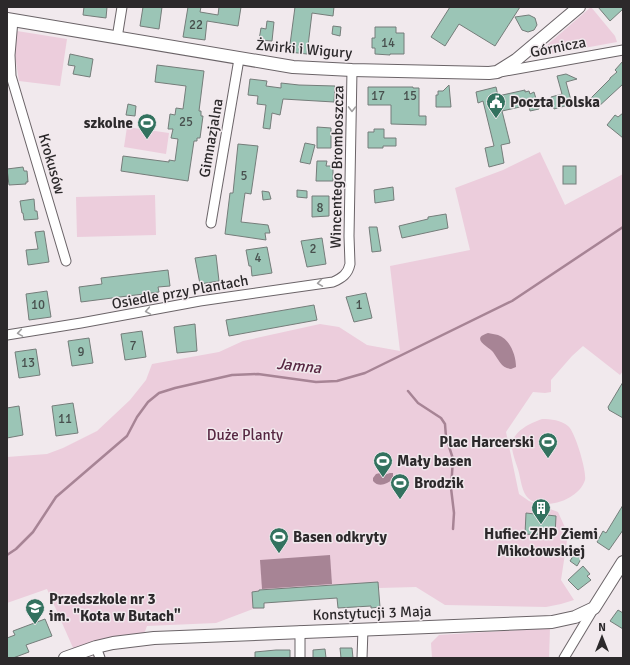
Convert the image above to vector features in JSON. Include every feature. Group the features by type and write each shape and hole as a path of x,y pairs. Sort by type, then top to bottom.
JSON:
{"street":[{"path":"116,38 122,7"},
{"path":"498,72 516,60 579,7"},
{"name":"Żwirki i Wigury","path":"10,20 293,67 352,70 498,72"},
{"name":"Krokusów","path":"10,20 9,76 66,261"},
{"name":"Górnicza","path":"498,72 623,50"},
{"name":"Gimnazjalna","path":"211,223 239,59"},
{"name":"Wincentego Bromboszcza","path":"350,264 349,236 352,70"},
{"name":"Osiedle przy Plantach","path":"7,335 200,301 333,282 345,276 350,264"},
{"path":"563,658 623,562"},
{"name":"Konstytucji 3 Maja","path":"69,657 98,652 132,640 300,631 552,622 575,617 594,608"},
{"path":"362,658 363,629"},
{"path":"300,631 300,658"}],"green space":[{"path":"591,7 615,36 617,42 546,55 540,54 539,52"},
{"path":"17,31 67,39 60,86 19,81 14,49"},
{"name":"szkolne","path":"127,127 169,133 166,154 124,147"},
{"name":"Duże Planty","path":"540,152 565,205 623,174 623,371 620,375 583,346 551,380 551,392 533,392 506,432 519,494 529,501 558,512 568,534 561,580 574,600 546,607 445,605 416,587 379,588 378,582 337,598 263,603 264,608 253,609 216,623 147,626 144,634 74,650 47,589 7,603 7,457 47,454 63,448 97,431 130,400 146,380 152,364 219,352 243,341 320,324 339,327 367,345 400,351 390,266 470,250 455,188 503,170"},
{"path":"155,195 156,235 77,237 76,197"},
{"name":"Plac Harcerski","path":"542,419 559,421 571,429 580,452 585,476 585,480 576,493 560,502 551,504 535,502 526,496 512,449 515,436 523,428"},
{"path":"550,628 549,658 432,658 431,643 439,635"}],"shaded area":[{"path":"488,333 497,335 506,340 512,348 516,367 511,369 505,367 500,363 493,352 482,343 480,338"},
{"name":"Mały basen","path":"380,473 384,475 393,473 393,479 386,484 380,485 375,483 373,478 376,474"},
{"path":"330,555 332,584 262,589 260,560"}],"building":[{"path":"84,7 107,7 106,18 83,15"},
{"path":"143,7 162,7 159,29 140,26"},
{"path":"188,7 201,7 200,12 218,15 219,7 241,7 238,26 207,21 205,40 183,37"},
{"path":"295,7 334,7 333,16 312,13 307,54 289,52"},
{"path":"450,7 520,7 495,46 459,24 445,46 431,37"},
{"path":"598,7 623,7 623,9 610,21"},
{"path":"529,15 535,18 537,25 534,30 528,32 522,30 515,17"},
{"path":"267,21 274,22 272,41 259,40 261,28 266,29"},
{"path":"333,26 341,27 340,36 332,34"},
{"path":"375,27 396,27 396,33 404,33 404,54 375,54 375,48 372,48 372,38 375,38"},
{"path":"70,54 93,59 90,77 73,74 75,66 68,65"},
{"path":"623,61 623,84 597,108 589,100 617,72 615,70"},
{"path":"157,65 204,71 199,111 201,111 201,116 203,116 200,138 197,138 197,141 194,141 188,181 121,171 123,156 169,162 169,160 175,161 178,139 171,138 173,129 168,129 170,114 175,115 176,108 183,109 186,86 155,82"},
{"path":"566,74 577,79 566,82 572,104 554,109 551,97 562,94 557,76"},
{"path":"250,79 267,81 266,86 281,88 281,83 335,86 334,102 283,99 280,115 272,113 270,129 263,128 266,105 257,104 258,96 248,95"},
{"path":"449,85 451,107 436,107 436,95 438,95 438,91 443,91"},
{"path":"368,87 419,88 419,116 426,116 426,125 391,124 391,105 368,105"},
{"path":"496,87 498,96 525,90 525,92 529,91 530,94 534,92 539,109 530,111 529,105 502,111 510,143 501,145 504,163 489,167 485,148 494,146 483,101 478,103 476,92"},
{"path":"128,104 136,106 135,116 126,115"},
{"path":"623,113 623,138 607,125 615,115 618,117"},
{"path":"317,127 331,128 331,148 317,148"},
{"path":"374,129 384,129 384,138 396,138 396,146 368,148 368,132 374,132"},
{"path":"305,143 315,145 310,164 300,162"},
{"path":"238,144 258,146 251,194 245,193 241,222 268,225 270,233 265,233 266,240 225,234 230,193 233,193"},
{"path":"317,161 327,161 326,166 333,166 333,181 316,181"},
{"path":"563,166 576,166 576,184 563,184"},
{"path":"23,167 24,171 27,171 28,182 26,182 26,184 9,185 7,169"},
{"path":"393,187 394,200 375,203 374,190"},
{"path":"297,190 307,191 307,198 297,197"},
{"path":"262,191 269,192 271,199 263,200"},
{"path":"312,196 329,196 329,216 312,217"},
{"path":"34,199 35,211 37,211 38,219 24,220 20,201"},
{"path":"446,214 448,228 402,238 399,226 428,219 428,217"},
{"path":"369,227 377,227 381,251 372,252"},
{"path":"44,231 49,262 28,265 26,250 38,249 35,232"},
{"path":"322,238 326,264 307,267 301,241"},
{"path":"267,247 272,273 252,276 251,266 249,266 246,250"},
{"path":"216,255 219,281 200,284 195,258"},
{"path":"168,270 170,286 158,287 159,292 81,302 79,287 102,284 101,278"},
{"path":"47,291 51,317 29,320 26,294"},
{"path":"366,293 372,318 354,322 346,297"},
{"path":"314,305 317,320 229,336 226,320"},
{"path":"195,324 197,351 177,353 174,327"},
{"path":"142,331 146,357 125,360 121,334"},
{"path":"89,338 93,363 72,366 68,341"},
{"path":"36,349 40,375 19,378 15,352"},
{"path":"623,382 623,418 609,410 608,407"},
{"path":"73,403 78,433 56,436 52,406"},
{"path":"19,406 23,435 7,438 7,408"},
{"path":"623,505 623,530 609,550 597,542 603,531 606,533"},
{"name":"Hufiec ZHP Ziemi Mikołowskiej","path":"535,511 547,511 547,515 556,516 555,536 525,534 526,513 535,514"},
{"path":"577,550 584,554 577,566 570,561"},
{"path":"583,566 590,574 587,576 591,580 578,590 568,580"},
{"path":"378,582 380,607 371,608 371,606 338,608 337,598 264,603 264,608 253,608 252,592 259,590"},
{"path":"618,610 623,613 623,629 610,621"},
{"path":"45,619 52,636 26,645 29,652 13,658 7,658 7,638 15,635 13,631"},
{"path":"340,648 352,648 353,658 341,658"},
{"path":"325,649 326,658 313,658 313,650"},
{"path":"290,650 290,658 255,658 255,652"}],"waterway":[{"name":"Jamna","path":"7,555 16,549 33,532 56,497 127,436 137,417 148,402 159,393 232,375 258,374 316,382 337,381 365,373 512,301 623,227"},
{"path":"408,391 418,403 441,418 445,424 446,437 453,459 451,488 454,513 453,529"}],"place":[{"name":"Poczta Polska","path":"496,119"},
{"name":"szkolne","path":"147,140"},
{"name":"Plac Harcerski","path":"548,459"},
{"name":"Mały basen","path":"383,478"},
{"name":"Brodzik","path":"400,500"},
{"name":"Hufiec ZHP Ziemi Mikołowskiej","path":"541,525"},
{"name":"Basen odkryty","path":"279,554"},
{"name":"Przedszkole nr 3 im. \"Kota w Butach\"","path":"35,625"}]}
